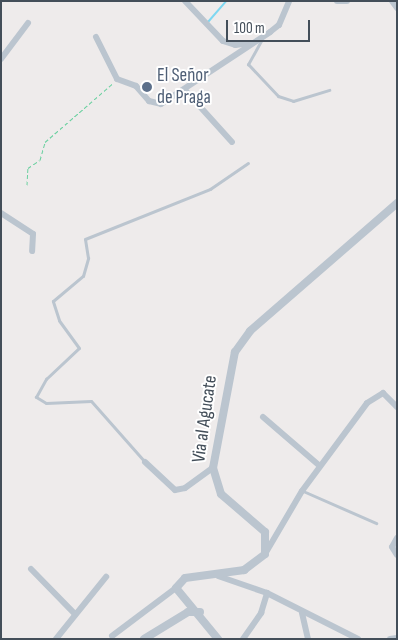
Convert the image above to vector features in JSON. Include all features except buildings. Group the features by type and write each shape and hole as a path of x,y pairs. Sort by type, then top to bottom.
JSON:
{"street":[{"path":"185,1 223,41 247,45 261,38"},
{"path":"96,37 117,79 136,86 154,104 167,103 279,25 289,1"},
{"path":"337,1 347,1"},
{"path":"392,1 397,8"},
{"path":"1,59 28,23"},
{"path":"185,90 232,142"},
{"name":"Via al Agucate","path":"265,554 265,532 221,494 213,468 229,367 242,340 397,203"},
{"path":"1,213 33,234 32,251"},
{"path":"112,636 176,588 185,578 244,570 265,554 302,491 374,396 383,393 397,407"},
{"path":"263,417 320,466"},
{"path":"145,462 174,490 185,488 213,468"},
{"path":"397,538 392,546 397,555"},
{"path":"31,569 74,613"},
{"path":"207,575 267,593 302,613 355,638"},
{"path":"56,639 74,613 106,577"},
{"path":"176,588 200,612 218,639"},
{"path":"243,639 261,614 267,593"},
{"path":"144,639 188,612 200,612"},
{"path":"302,613 308,639"},
{"path":"390,639 397,638"}],"lane":[{"path":"261,38 263,44 248,64 278,96 293,101 329,90"},
{"path":"145,462 91,401 46,402 36,397 46,379 79,348 59,320 53,301 83,276 88,258 85,239 210,189 248,162"},
{"path":"302,491 376,523"}],"path":[{"path":"28,185 28,168 40,160 45,142 117,79"}],"waterway":[{"path":"208,22 226,1"}],"place":[{"name":"El Señor de Praga","path":"147,87"}]}
